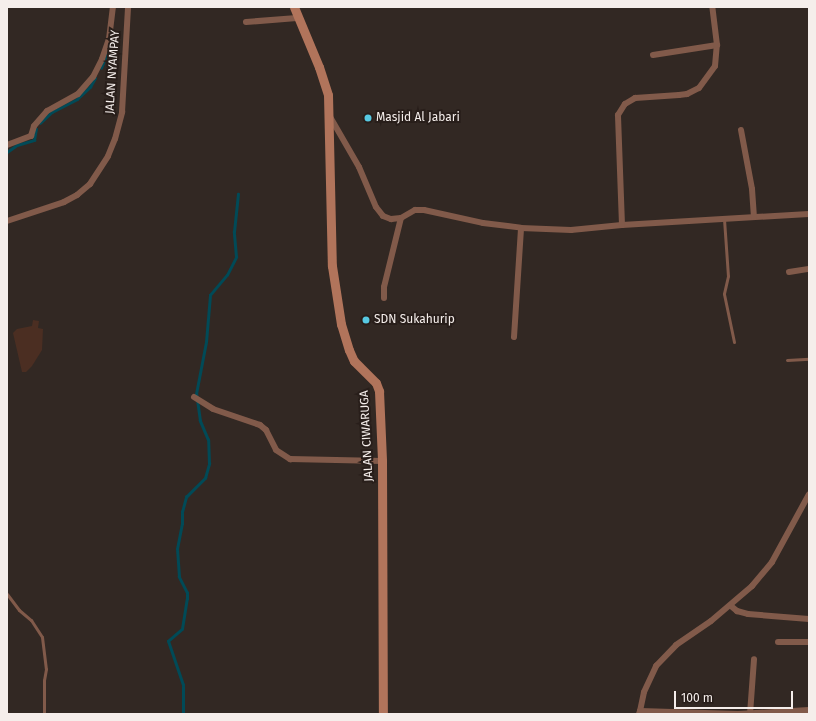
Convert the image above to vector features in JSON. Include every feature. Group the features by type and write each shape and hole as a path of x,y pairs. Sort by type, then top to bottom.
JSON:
{"street":[{"path":"7,145 31,136 34,126 47,111 78,94 93,77 102,59 109,39 112,7"},
{"name":"JALAN NYAMPAY","path":"7,221 64,202 77,195 90,184 108,156 116,139 122,112 128,7"},
{"name":"JALAN CIWARUGA","path":"294,7 297,18 319,67 328,95 332,266 335,297 349,350 354,361 376,383 379,390 382,461 382,714"},
{"path":"622,225 618,115 625,104 635,98 683,95 699,88 715,66 717,45 712,7"},
{"path":"246,22 297,18"},
{"path":"653,55 717,45"},
{"path":"329,114 359,166 376,207 383,216 391,220 401,218 415,210 424,210 482,223 522,228 571,230 754,216 809,214"},
{"path":"741,130 752,189 754,216"},
{"path":"384,298 384,287 401,218"},
{"path":"514,337 522,228"},
{"path":"788,272 809,269"},
{"path":"194,397 213,409 260,425 266,430 276,450 290,459 382,461"},
{"path":"809,494 772,562 752,586 731,606 676,645 656,666 649,680 639,712 750,714 809,710"},
{"path":"731,606 737,611 748,614 809,620"},
{"path":"778,642 809,642"},
{"path":"750,714 754,659"}],"lane":[{"path":"724,219 728,276 724,294 734,342"},
{"path":"788,360 809,359"},
{"path":"7,594 18,610 31,620 42,637 46,669 44,680 44,714"}],"shaded area":[{"path":"33,320 39,321 38,328 43,329 42,350 32,366 26,372 22,372 13,333 17,329 32,326"}],"waterway":[{"path":"101,68 108,51"},
{"path":"40,123 52,112 77,99 90,87 95,78"},
{"path":"7,152 17,145 34,140 36,129"},
{"path":"183,714 183,685 168,641 182,629 187,599 187,593 179,577 177,549 182,524 182,512 186,497 205,478 209,464 208,440 200,421 196,394 206,342 210,295 227,275 236,257 234,232 238,194"}],"place":[{"name":"Masjid Al Jabari","path":"368,118"},
{"name":"SDN Sukahurip","path":"366,320"}]}
